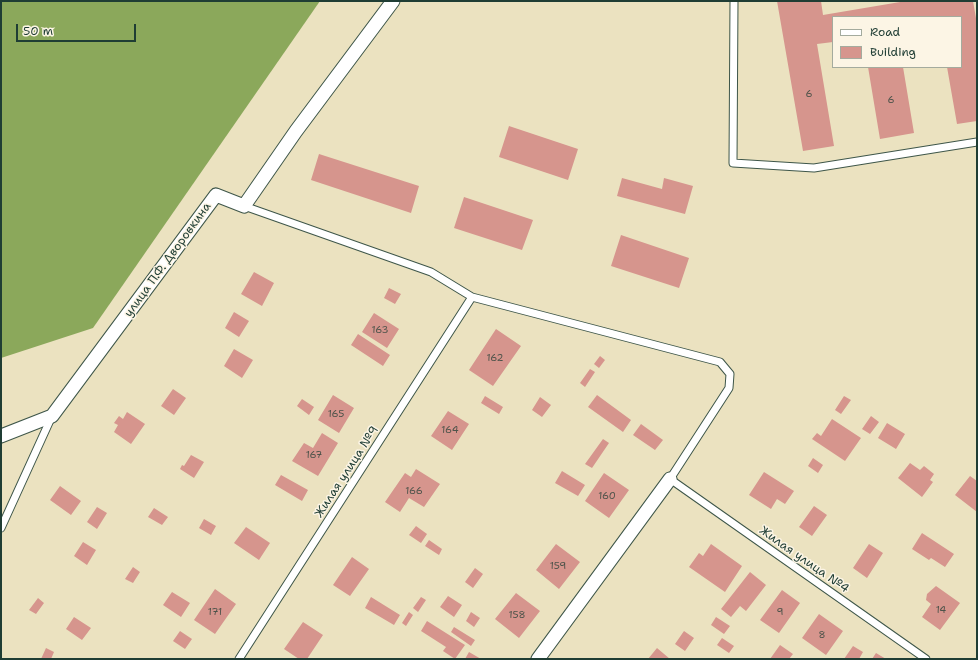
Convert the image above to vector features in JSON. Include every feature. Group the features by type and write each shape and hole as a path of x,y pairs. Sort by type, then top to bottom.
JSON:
{"street":[{"path":"244,206 296,131 393,1"},
{"name":"улица П.Ф. Дворовкина","path":"52,416 216,194 244,206"},
{"path":"1,436 52,416"},
{"path":"538,659 670,479"}],"lane":[{"path":"734,1 733,163 814,168 977,142"},
{"path":"244,206 432,272 472,297 720,362 730,374 729,388 670,479"},
{"name":"Жилая улица №9","path":"239,659 472,297"},
{"name":"улица П.Ф. Дворовкина","path":"1,528 52,416"},
{"name":"Жилая улица №4","path":"670,479 926,659"}],"green space":[{"path":"1,1 320,1 93,328 1,358"}],"building":[{"path":"777,1 821,1 823,15 906,1 973,1 977,24 977,121 957,124 947,68 962,68 962,16 832,16 832,42 817,44 834,146 803,151"},
{"path":"868,68 903,68 914,133 880,139"},
{"path":"509,126 578,149 568,180 499,157"},
{"path":"319,154 419,186 411,213 311,180"},
{"path":"622,178 662,189 664,178 693,186 685,214 617,196"},
{"path":"464,197 533,220 522,250 454,228"},
{"path":"621,235 689,258 679,288 611,266"},
{"path":"254,272 274,283 262,306 241,294"},
{"path":"389,288 401,294 395,304 384,298"},
{"path":"234,312 249,321 239,337 225,328"},
{"path":"374,313 399,329 387,348 362,332"},
{"path":"496,329 521,346 493,386 469,370"},
{"path":"358,334 390,355 383,366 351,345"},
{"path":"234,349 253,360 242,378 224,366"},
{"path":"600,356 605,360 599,368 594,364"},
{"path":"590,369 595,372 585,387 580,383"},
{"path":"173,389 186,398 174,415 161,406"},
{"path":"333,395 354,408 339,433 318,420"},
{"path":"597,395 631,420 623,432 588,407"},
{"path":"485,396 503,407 499,414 481,403"},
{"path":"844,396 851,400 841,414 835,410"},
{"path":"540,397 551,405 542,417 532,410"},
{"path":"302,399 314,407 309,415 297,406"},
{"path":"448,411 469,424 452,450 431,436"},
{"path":"127,412 145,424 131,444 114,432 118,425 114,423 119,416 123,419"},
{"path":"871,416 879,422 870,434 862,429"},
{"path":"832,419 861,438 845,461 812,439 817,433 821,436"},
{"path":"887,423 905,434 896,449 878,438"},
{"path":"641,424 663,440 655,450 633,435"},
{"path":"322,433 338,443 318,476 292,461 304,443 313,448"},
{"path":"603,439 609,443 592,468 585,464"},
{"path":"191,455 204,462 194,478 180,469 182,465 184,466"},
{"path":"813,458 823,465 818,473 808,466"},
{"path":"910,463 920,470 924,466 934,474 930,480 933,482 922,497 898,478"},
{"path":"416,469 440,484 424,507 409,498 400,512 385,502 405,473 411,477"},
{"path":"562,471 585,485 578,496 555,483"},
{"path":"764,472 794,491 785,504 777,499 771,509 749,495"},
{"path":"604,473 629,490 609,518 585,501"},
{"path":"281,475 308,490 302,501 275,485"},
{"path":"970,476 977,481 977,512 955,495"},
{"path":"60,486 81,501 71,515 50,500"},
{"path":"814,506 827,515 812,536 799,527"},
{"path":"97,507 107,513 97,529 87,522"},
{"path":"154,508 168,517 162,525 148,517"},
{"path":"204,519 216,526 211,535 199,528"},
{"path":"416,526 427,534 421,543 409,535"},
{"path":"246,527 270,543 259,560 234,543"},
{"path":"922,533 954,554 945,567 931,558 929,560 912,549"},
{"path":"429,540 442,549 439,555 425,546"},
{"path":"83,542 96,550 87,565 74,556"},
{"path":"556,544 580,562 559,589 536,570"},
{"path":"711,544 742,566 725,592 689,567 699,553 703,556"},
{"path":"869,544 883,553 867,578 853,568"},
{"path":"352,557 369,569 350,596 333,585"},
{"path":"133,567 140,572 133,583 125,579"},
{"path":"475,568 483,574 473,588 465,582"},
{"path":"750,572 766,585 746,611 740,606 731,617 721,609"},
{"path":"936,586 960,603 940,630 922,617 931,604 926,600 927,594"},
{"path":"215,589 236,604 215,634 194,620"},
{"path":"782,590 800,603 779,633 760,620"},
{"path":"172,592 190,603 181,617 163,605"},
{"path":"516,593 540,611 519,638 495,619"},
{"path":"448,596 462,605 454,617 440,607"},
{"path":"371,597 400,615 394,625 365,608"},
{"path":"421,597 426,600 418,612 413,608"},
{"path":"38,598 44,603 36,614 29,610"},
{"path":"409,612 413,615 406,626 402,623"},
{"path":"471,612 480,618 474,627 466,621"},
{"path":"819,614 843,631 826,655 802,638"},
{"path":"74,617 91,628 82,640 66,629"},
{"path":"716,617 730,626 724,634 711,625"},
{"path":"427,621 465,645 455,659 443,651 446,647 421,631"},
{"path":"303,622 323,635 307,659 299,659 284,649"},
{"path":"454,627 475,640 471,646 451,632"},
{"path":"180,631 192,639 185,649 173,641"},
{"path":"684,631 694,638 685,651 675,644"},
{"path":"722,638 734,646 729,653 717,645"},
{"path":"780,645 793,654 789,659 770,659"},
{"path":"853,646 863,652 859,659 844,659"},
{"path":"46,648 54,652 51,659 41,659"},
{"path":"657,648 670,659 648,659"},
{"path":"469,652 481,659 465,659"},
{"path":"876,653 886,659 872,659"}]}
